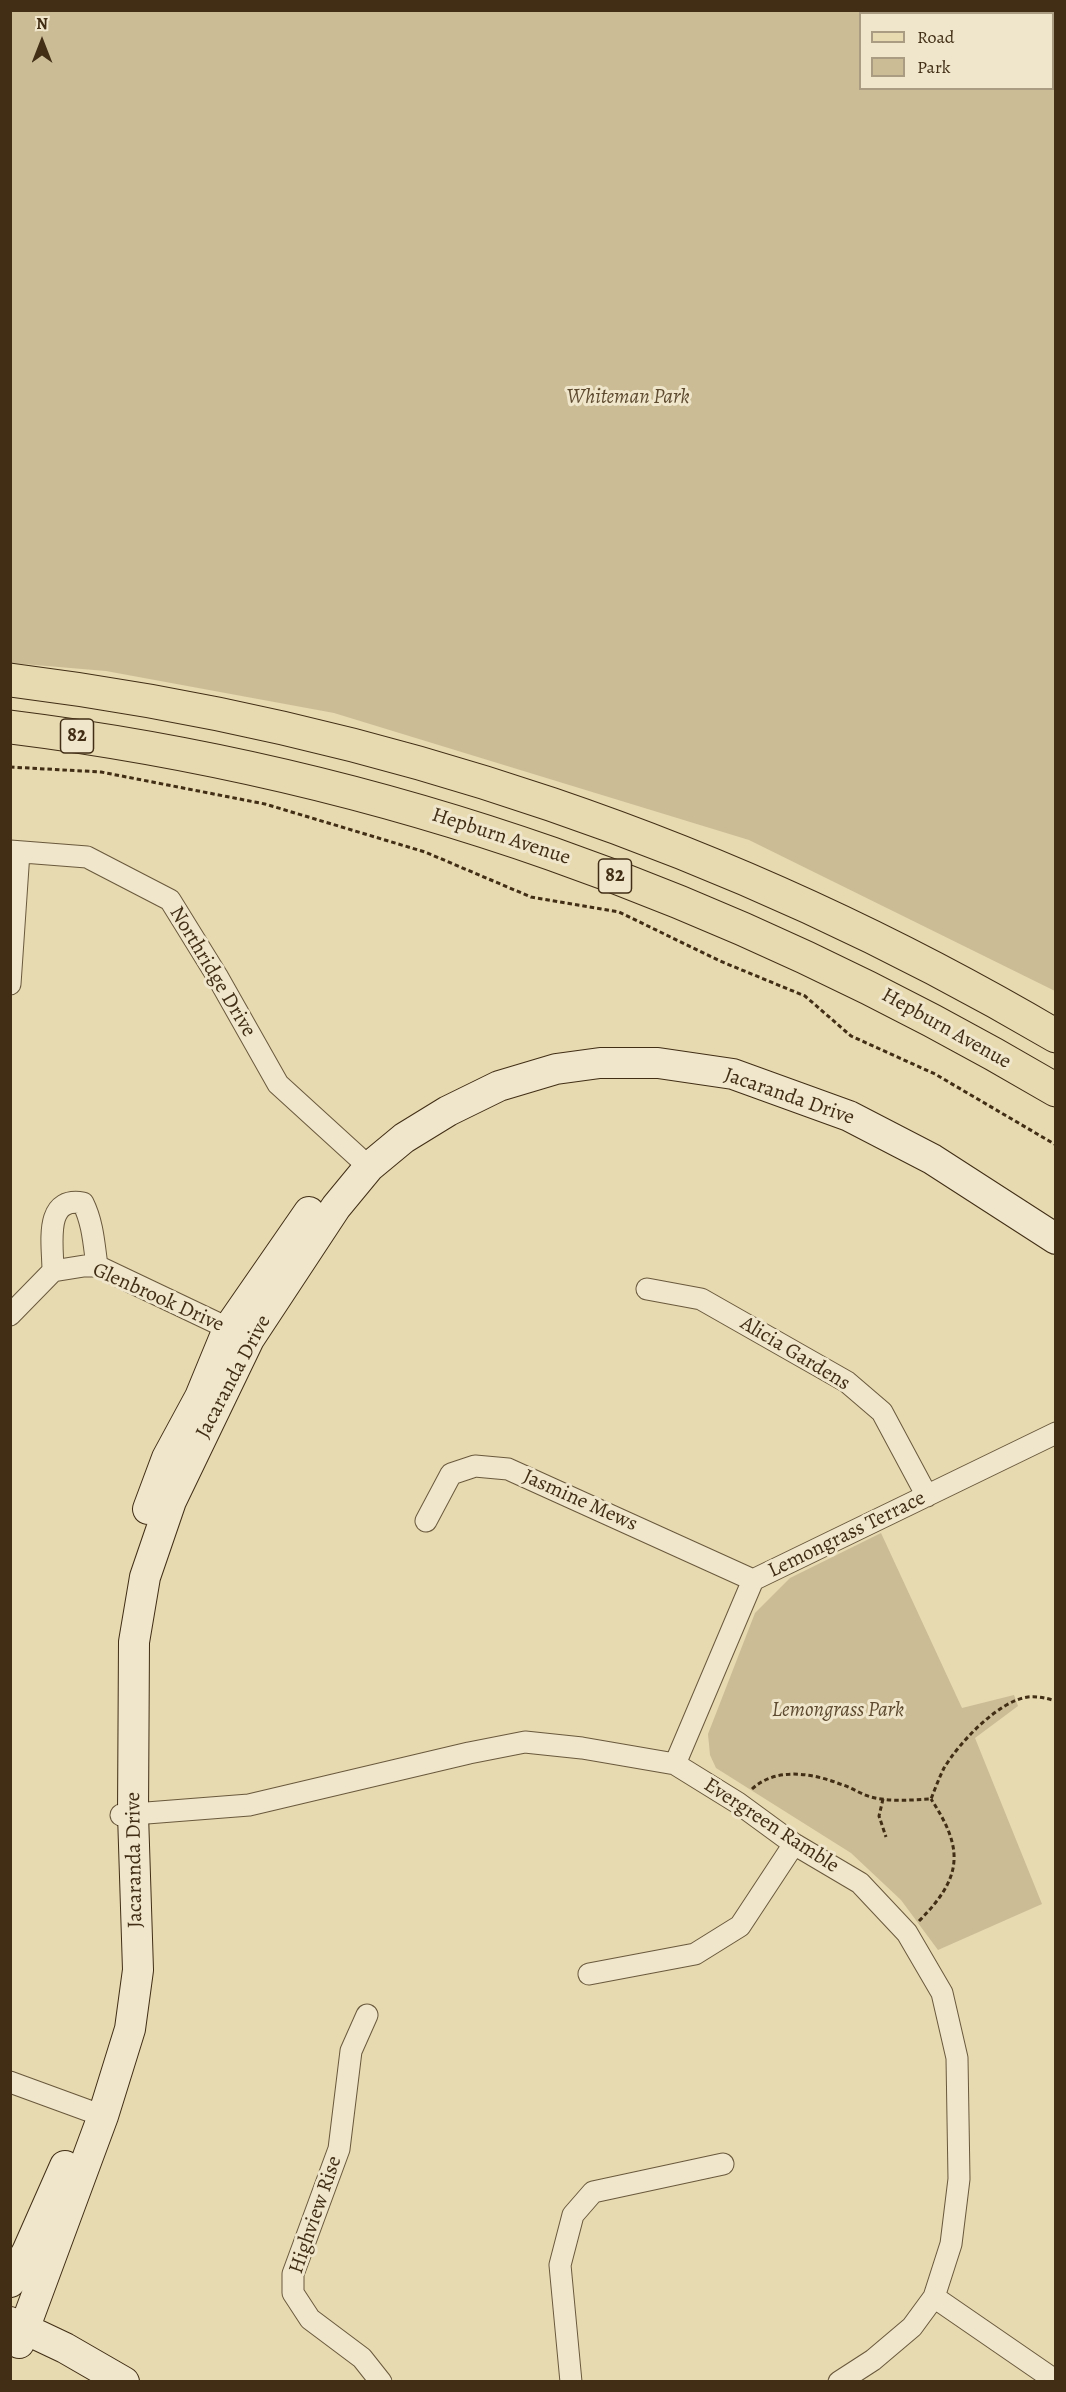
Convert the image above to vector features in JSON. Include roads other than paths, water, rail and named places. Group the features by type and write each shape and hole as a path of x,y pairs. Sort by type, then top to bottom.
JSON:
{"main road":[{"name":"82","path":"10,680 151,700 316,735 478,779 558,805 666,845 792,898 943,972 1056,1036"},
{"name":"Hepburn Avenue","path":"10,727 143,746 305,780 385,800 542,849 686,903 783,946 921,1014 1056,1090"}],"street":[{"path":"10,984 15,852"},
{"name":"Northridge Drive","path":"15,852 87,857 170,900 217,976 278,1084 363,1162"},
{"name":"Jacaranda Drive","path":"16,2333 95,2113 130,2028 138,1970 126,1815 134,1642 144,1577 171,1501 239,1334 325,1223 363,1162 411,1116 456,1091 499,1072 534,1061 584,1052 626,1047 667,1049 705,1053 747,1063 865,1108 945,1152 1056,1222"},
{"name":"Jacaranda Drive","path":"363,1162 430,1122 500,1086 556,1069 600,1063 658,1063 734,1074 849,1116 932,1159 1056,1239"},
{"path":"10,1315 53,1271 54,1219 59,1208 71,1201 83,1203 87,1211 97,1266"},
{"name":"Glenbrook Drive","path":"53,1271 97,1266 239,1334"},
{"name":"Alicia Gardens","path":"647,1289 701,1299 847,1382 882,1413 927,1496"},
{"name":"Lemongrass Terrace","path":"675,1764 753,1580 1056,1433"},
{"name":"Jasmine Mews","path":"426,1521 451,1474 475,1466 508,1469 753,1580"},
{"name":"Evergreen Ramble","path":"126,1815 249,1805 525,1742 582,1748 675,1764 738,1803 794,1844 860,1883 907,1932 942,1993 957,2058 959,2179 951,2244 934,2297 912,2327 873,2360 839,2382"},
{"path":"588,1974 694,1954 740,1926 794,1844"},
{"name":"Highview Rise","path":"367,2015 351,2051 339,2148 293,2274 293,2293 310,2319 362,2358 381,2382"},
{"path":"10,2082 95,2113"},
{"name":"Jacaranda Drive","path":"10,2282 95,2113"},
{"path":"571,2382 560,2265 573,2216 592,2192 723,2164"},
{"path":"934,2297 1056,2381"},
{"path":"16,2333 89,2382"},
{"path":"16,2333 65,2348 124,2382"}],"park label":[{"name":"Whiteman Park","path":"628,398"},
{"name":"Lemongrass Park","path":"838,1711"}]}
